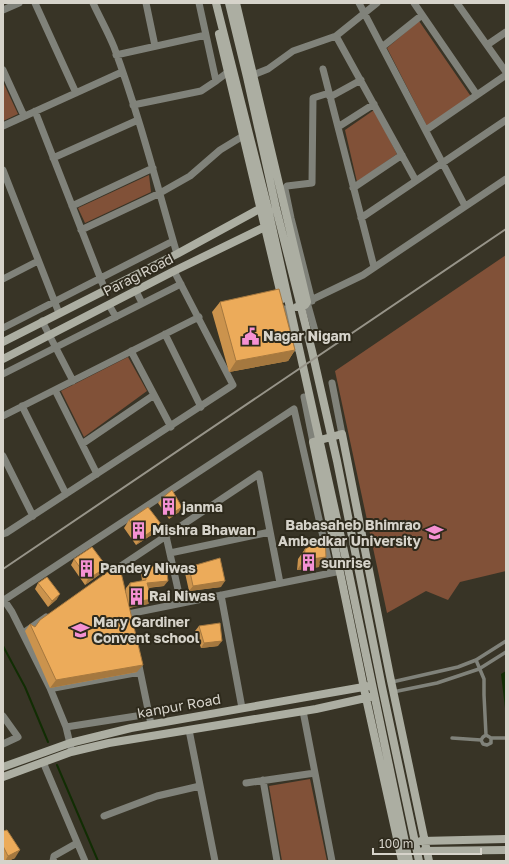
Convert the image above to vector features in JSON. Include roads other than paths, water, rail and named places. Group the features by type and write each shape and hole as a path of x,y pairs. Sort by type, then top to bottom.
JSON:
{"street":[{"path":"3,10 19,3"},
{"path":"35,3 76,93"},
{"path":"94,3 116,55 138,120 177,254"},
{"path":"146,3 155,46"},
{"path":"199,3 216,81"},
{"path":"211,3 295,348"},
{"path":"216,3 269,213 348,569 410,861"},
{"path":"229,3 276,208 312,350 383,695 419,861"},
{"path":"236,3 287,220 310,302"},
{"path":"359,3 465,206"},
{"path":"252,75 268,69 293,51 336,36 377,3"},
{"path":"414,3 477,95"},
{"path":"457,3 506,72"},
{"path":"382,47 422,14"},
{"path":"487,45 506,32"},
{"path":"116,55 206,35"},
{"path":"336,36 416,181"},
{"path":"323,69 374,267"},
{"path":"3,70 24,116"},
{"path":"3,126 122,72"},
{"path":"133,105 201,91 228,72"},
{"path":"426,130 506,75"},
{"path":"317,338 285,189 287,186 312,183 313,98 330,95 361,80"},
{"path":"338,127 374,104"},
{"path":"35,112 106,290"},
{"path":"53,158 138,120"},
{"path":"361,218 506,120"},
{"path":"81,230 160,193 190,176 220,150 243,136"},
{"path":"354,188 402,155"},
{"path":"72,206 153,168"},
{"path":"3,172 59,313"},
{"path":"285,309 287,310 299,307 363,275 506,179"},
{"name":"Parag Road","path":"3,342 177,254 260,208 282,199"},
{"name":"Parag Road","path":"3,359 28,353 177,277 265,227 287,220"},
{"path":"3,328 173,241"},
{"path":"3,279 38,261"},
{"path":"3,374 28,353 177,277 233,385 6,534 3,534"},
{"path":"3,416 199,317"},
{"path":"42,321 73,381"},
{"path":"165,334 201,407"},
{"path":"130,351 171,426"},
{"path":"332,383 393,692 429,861"},
{"path":"55,390 97,474"},
{"path":"82,444 154,395"},
{"path":"304,397 335,572"},
{"path":"22,406 66,494"},
{"path":"73,751 66,727 50,688 4,600 294,409 364,686 402,861"},
{"path":"313,442 342,434"},
{"path":"3,456 33,516"},
{"path":"107,576 119,572 166,536 259,474 280,583"},
{"path":"170,553 270,532"},
{"path":"166,536 181,603"},
{"path":"126,606 129,618 181,603 335,572"},
{"path":"221,595 242,708"},
{"path":"22,633 50,614"},
{"path":"136,650 152,724"},
{"path":"50,688 140,672"},
{"name":"kanpur Road","path":"3,767 70,743 152,724 392,682"},
{"path":"3,777 73,751 110,743 303,711 393,692"},
{"path":"303,711 332,861"},
{"path":"66,727 149,714"},
{"path":"3,716 18,737 3,744"},
{"path":"178,720 180,731"},
{"path":"189,730 215,861"},
{"path":"43,762 85,861"},
{"path":"246,783 315,773"},
{"path":"263,780 277,861"},
{"path":"104,816 157,796 200,786"},
{"path":"398,842 506,840"},
{"path":"53,861 54,856 77,843"},
{"path":"400,852 506,850"}],"lane":[{"path":"392,682 458,667 476,660 506,641"},
{"path":"393,692 437,683 479,669 506,652"},
{"path":"476,660 484,679 486,735"},
{"path":"486,735 491,738 506,738"},
{"path":"481,740 486,735"},
{"path":"452,738 481,740 483,744 487,745 490,743 491,738"}],"waterway":[{"path":"3,646 25,687 48,742"},
{"path":"57,765 98,861"}],"railway":[{"path":"3,569 506,229"}],"place":[{"name":"Nagar Nigam","path":"250,336"},
{"name":"janma","path":"169,507"},
{"name":"Mishra Bhawan","path":"139,530"},
{"name":"Babasaheb Bhimrao Ambedkar University","path":"434,533"},
{"name":"sunrise","path":"308,563"},
{"name":"Pandey Niwas","path":"87,568"},
{"name":"Rai Niwas","path":"136,596"},
{"name":"Mary Gardiner Convent school","path":"80,630"}]}
